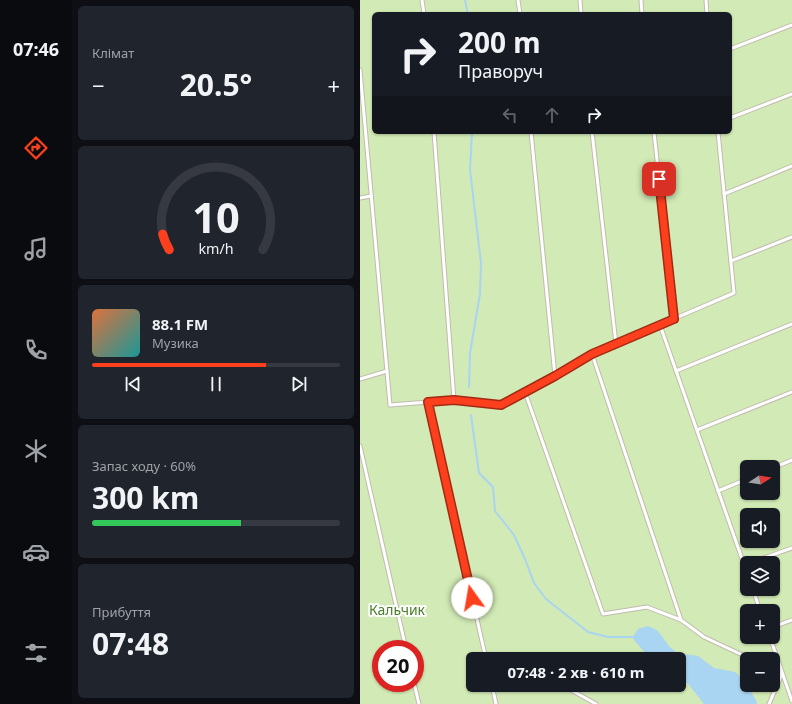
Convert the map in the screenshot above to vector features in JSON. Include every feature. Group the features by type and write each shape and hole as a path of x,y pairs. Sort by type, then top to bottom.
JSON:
{"lane":[{"path":"422,0 424,12"},
{"path":"518,0 520,12"},
{"path":"580,0 581,12"},
{"path":"642,0 642,12"},
{"path":"706,0 707,12"},
{"path":"732,49 792,25"},
{"path":"360,70 390,405 454,400 501,405 592,354 734,293 718,134"},
{"path":"732,117 792,94"},
{"path":"434,134 454,400"},
{"path":"531,134 555,376"},
{"path":"592,134 616,344"},
{"path":"654,134 674,319"},
{"path":"724,194 792,166"},
{"path":"360,198 371,196"},
{"path":"731,261 792,236"},
{"path":"676,370 792,324"},
{"path":"660,325 718,491 744,556"},
{"path":"592,354 681,620"},
{"path":"360,379 387,371"},
{"path":"524,392 603,614 647,607 681,620 704,637 740,654"},
{"path":"697,430 792,392"},
{"path":"428,402 484,652"},
{"path":"360,446 404,640"},
{"path":"780,465 792,460"},
{"path":"718,491 740,482"},
{"path":"770,556 792,548"},
{"path":"780,624 792,620"},
{"path":"772,644 792,701"},
{"path":"769,704 782,674"},
{"path":"416,692 419,704"},
{"path":"493,692 496,704"},
{"path":"575,692 596,704"}],"green space":[{"name":"Кальчик","path":"360,0 792,0 792,704 360,704"}],"water":[{"path":"648,626 657,630 669,646 676,652 644,652 633,637 638,629"},
{"path":"686,654 698,656 714,668 735,672 740,676 740,692 751,692 757,704 704,704 686,682"}],"waterway":[{"path":"465,0 468,12"},
{"path":"469,387 470,353 480,294 481,263 470,170 472,134"},
{"path":"471,415 479,473 493,487 495,511 514,535 534,583 546,599 588,632 608,637 634,637"}],"route":[{"path":"472,598 428,402 454,400 501,405 592,354 674,319 659,179"}]}
